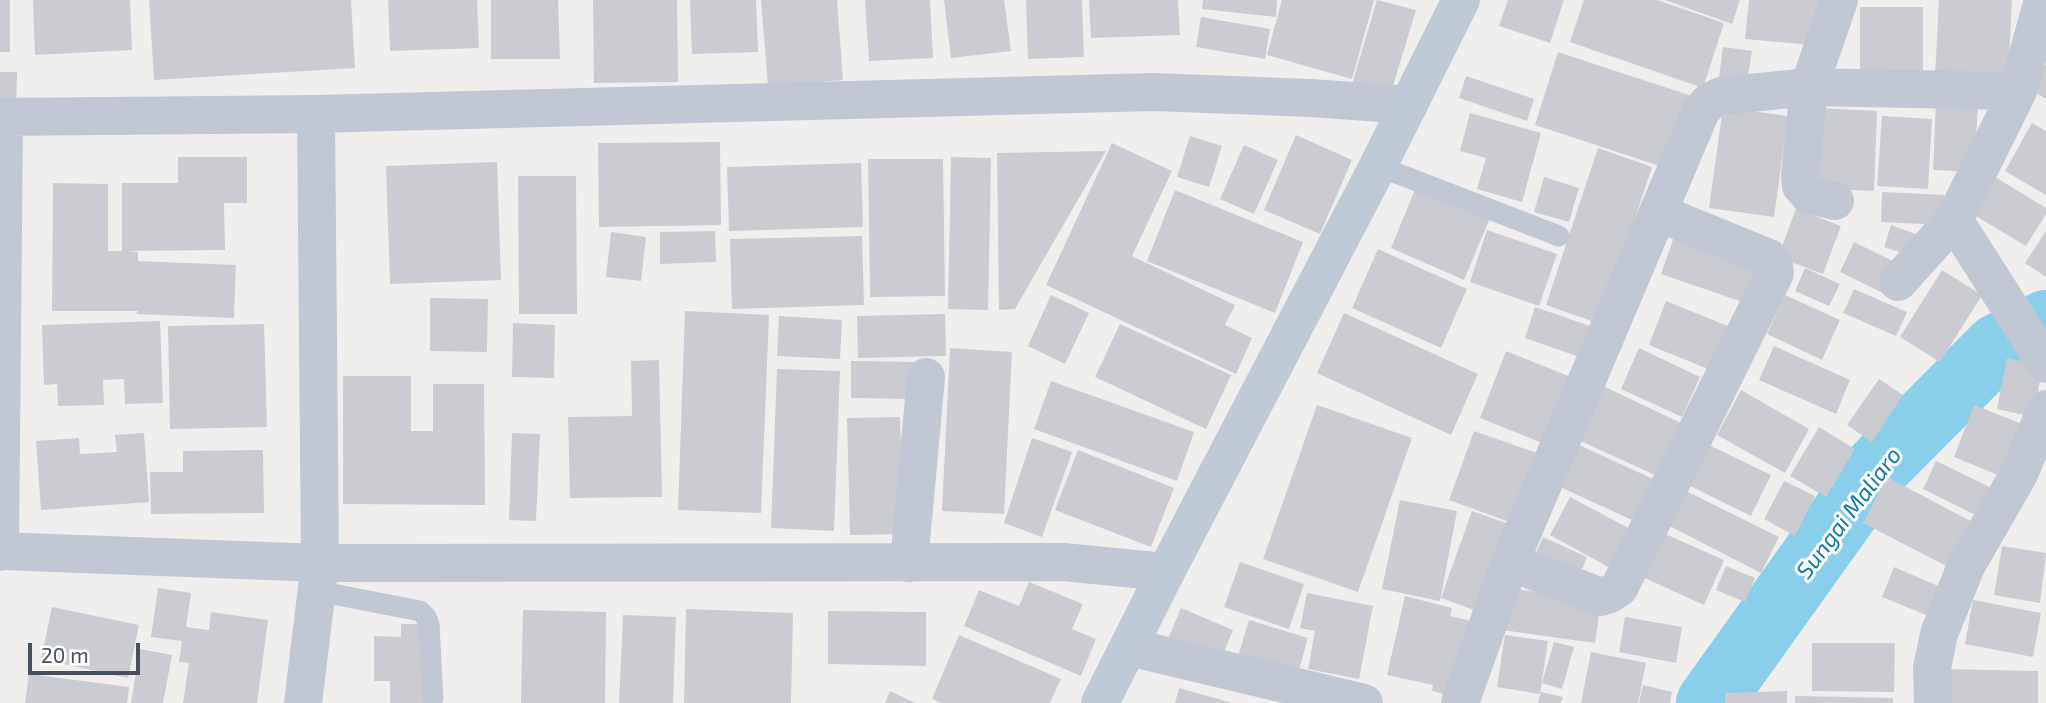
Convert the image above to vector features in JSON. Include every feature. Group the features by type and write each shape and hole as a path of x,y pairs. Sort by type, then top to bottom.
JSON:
{"street":[{"path":"1835,201 1809,195 1801,186 1800,175 1809,87 1839,0"},
{"path":"1898,282 1954,220 2018,91 2043,0"},
{"path":"1100,703 1409,105 1456,1"},
{"path":"1460,703 1510,562 1701,111 1709,102 1721,96 1809,87 2018,91"},
{"path":"1166,572 1063,562 909,563 318,577 0,552 2,117 316,114 1154,92 1409,105"},
{"path":"303,703 318,577 316,114"},
{"path":"1510,562 1601,597 1619,587 1774,272 1774,265 1769,258 1659,213"},
{"path":"1954,220 2044,360"},
{"path":"909,563 926,377"},
{"path":"1933,703 1932,668 1939,634 1966,566 2019,474 2044,422"},
{"path":"1129,647 1364,703"}],"lane":[{"path":"1378,166 1559,236"},
{"path":"318,577 420,611 426,617 429,624 433,698"}],"building":[{"path":"0,0 10,0 10,52 0,52"},
{"path":"33,0 130,0 132,50 35,55"},
{"path":"149,0 351,0 355,68 154,80"},
{"path":"388,0 477,0 479,48 390,51"},
{"path":"491,0 558,0 560,59 491,59"},
{"path":"593,0 677,0 678,82 594,83"},
{"path":"690,0 756,0 758,52 692,54"},
{"path":"761,0 837,0 843,80 768,86"},
{"path":"865,0 930,0 933,58 869,61"},
{"path":"944,0 1004,0 1011,51 951,58"},
{"path":"1026,0 1082,0 1084,57 1028,59"},
{"path":"1089,0 1178,0 1180,35 1091,38"},
{"path":"1203,0 1277,0 1276,17 1202,9"},
{"path":"1282,0 1374,0 1352,79 1267,55"},
{"path":"1377,0 1416,10 1390,96 1352,84"},
{"path":"1508,0 1564,0 1550,43 1499,26"},
{"path":"1584,0 1657,0 1724,23 1703,88 1570,42"},
{"path":"1665,0 1740,0 1732,24"},
{"path":"1749,0 1827,0 1823,46 1745,39"},
{"path":"1939,0 2012,0 2008,79 1935,75"},
{"path":"1860,7 1923,7 1923,75 1860,76"},
{"path":"1201,17 1270,29 1265,59 1196,47"},
{"path":"1723,47 1752,51 1747,82 1719,78"},
{"path":"1558,52 1695,97 1672,170 1535,125"},
{"path":"2046,64 2046,99 2030,89"},
{"path":"0,72 17,72 16,108 0,108"},
{"path":"1466,76 1534,99 1527,121 1459,98"},
{"path":"1936,102 1978,104 1974,172 1933,170"},
{"path":"1723,107 1788,116 1774,217 1709,208"},
{"path":"1818,108 1877,111 1874,191 1813,188"},
{"path":"1470,113 1541,133 1522,202 1477,189 1486,158 1460,151"},
{"path":"1882,116 1932,119 1928,189 1877,186"},
{"path":"2032,123 2046,131 2046,195 2005,171"},
{"path":"1296,135 1352,160 1320,234 1264,210"},
{"path":"1190,136 1222,146 1209,187 1177,177"},
{"path":"720,142 721,225 599,227 598,143"},
{"path":"1112,143 1172,171 1132,256 1235,305 1225,325 1252,338 1236,374 1046,285"},
{"path":"1244,145 1278,160 1254,214 1220,199"},
{"path":"1598,148 1652,167 1600,324 1546,305"},
{"path":"1106,151 1015,309 999,310 997,153"},
{"path":"178,157 247,157 247,203 224,203 225,250 128,251 138,252 138,261 236,265 234,318 136,314 138,311 52,311 53,183 108,184 108,251 122,251 122,183 178,183"},
{"path":"951,157 991,158 988,310 948,309"},
{"path":"868,159 943,159 945,296 870,297"},
{"path":"497,162 501,280 390,284 386,166"},
{"path":"861,163 863,227 729,231 727,167"},
{"path":"1990,174 2046,208 2046,214 2026,246 1967,211"},
{"path":"518,176 576,176 577,314 519,314"},
{"path":"1544,177 1579,188 1569,222 1534,212"},
{"path":"1416,187 1490,218 1464,280 1391,248"},
{"path":"1175,190 1303,242 1275,313 1147,261"},
{"path":"1882,192 1944,195 1943,225 1881,222"},
{"path":"1796,209 1841,226 1823,274 1778,257"},
{"path":"1891,225 1918,235 1911,256 1884,247"},
{"path":"1487,230 1557,254 1539,306 1470,282"},
{"path":"715,231 716,262 660,264 660,232"},
{"path":"2046,231 2046,277 2025,263"},
{"path":"611,232 646,237 641,281 606,277"},
{"path":"1675,234 1765,265 1751,305 1661,274"},
{"path":"862,236 864,305 732,309 730,239"},
{"path":"1854,242 1901,265 1887,295 1840,272"},
{"path":"1378,249 1467,289 1441,348 1352,308"},
{"path":"1805,268 1840,284 1829,306 1795,291"},
{"path":"1942,270 1982,295 1940,362 1900,337"},
{"path":"1854,289 1907,312 1896,336 1843,313"},
{"path":"1051,295 1089,313 1065,364 1028,346"},
{"path":"1785,295 1840,320 1822,360 1767,334"},
{"path":"430,298 488,299 487,352 430,351"},
{"path":"1666,301 1735,329 1718,373 1649,345"},
{"path":"1535,307 1596,328 1585,359 1525,338"},
{"path":"685,311 769,315 761,513 678,510"},
{"path":"1344,313 1478,374 1451,435 1317,373"},
{"path":"945,314 946,356 858,358 857,316"},
{"path":"779,316 842,320 840,359 777,356"},
{"path":"160,321 163,403 125,404 124,379 103,380 104,405 58,406 57,384 44,385 42,325"},
{"path":"513,323 555,325 554,378 512,377"},
{"path":"264,324 267,427 170,429 168,326"},
{"path":"1120,324 1231,375 1206,429 1095,377"},
{"path":"1774,346 1850,380 1836,414 1759,380"},
{"path":"950,348 1012,352 1004,514 942,511"},
{"path":"1639,348 1700,377 1682,417 1621,389"},
{"path":"1506,351 1581,381 1555,448 1480,418"},
{"path":"2007,358 2043,365 2033,417 1997,409"},
{"path":"659,360 662,497 570,498 568,417 632,416 631,361"},
{"path":"851,361 919,362 918,399 851,398"},
{"path":"777,369 840,371 834,531 771,528"},
{"path":"343,376 411,376 411,431 433,431 433,384 484,384 485,505 343,504"},
{"path":"1879,379 1903,395 1872,442 1847,425"},
{"path":"1051,381 1194,432 1177,481 1034,429"},
{"path":"1599,384 1681,423 1657,476 1574,438"},
{"path":"1741,390 1809,429 1785,473 1717,435"},
{"path":"1317,405 1412,438 1358,592 1263,559"},
{"path":"1974,405 2030,427 2010,480 1954,457"},
{"path":"900,417 904,534 850,535 847,418"},
{"path":"1819,427 1855,449 1826,497 1790,476"},
{"path":"1474,431 1540,454 1515,524 1449,500"},
{"path":"144,433 149,502 41,510 36,441 79,438 80,454 117,452 115,435"},
{"path":"512,433 540,434 536,521 509,520"},
{"path":"1032,438 1072,452 1042,537 1004,523"},
{"path":"1707,444 1771,475 1751,516 1688,485"},
{"path":"1579,445 1662,483 1643,525 1560,487"},
{"path":"263,450 264,513 151,514 150,472 183,472 183,451"},
{"path":"1078,450 1174,488 1151,547 1055,510"},
{"path":"1936,461 2002,493 1988,521 1923,489"},
{"path":"1887,477 1978,525 1954,570 1863,523"},
{"path":"1784,481 1815,496 1795,536 1764,519"},
{"path":"1676,486 1779,537 1761,573 1658,520"},
{"path":"1570,497 1634,531 1614,570 1550,535"},
{"path":"1400,500 1457,511 1440,601 1382,589"},
{"path":"1472,511 1514,526 1482,613 1441,598"},
{"path":"1656,530 1724,560 1704,605 1636,574"},
{"path":"1543,537 1587,557 1577,582 1532,562"},
{"path":"2002,546 2046,553 2040,603 1994,595"},
{"path":"1240,562 1304,584 1289,629 1224,607"},
{"path":"1726,566 1755,578 1745,602 1716,590"},
{"path":"1894,567 1943,588 1931,617 1882,597"},
{"path":"1029,582 1083,604 1072,629 1096,639 1081,676 964,626 979,590 1019,606"},
{"path":"158,588 191,593 186,627 209,630 211,612 268,620 257,703 183,703 189,663 179,662 182,641 151,637"},
{"path":"1509,588 1601,601 1595,643 1502,630"},
{"path":"1307,593 1373,606 1359,679 1308,669 1315,631 1300,628"},
{"path":"1405,596 1452,608 1450,616 1471,621 1459,698 1432,691 1433,685 1387,675"},
{"path":"1973,600 2041,613 2033,657 1965,644"},
{"path":"52,607 139,625 128,678 41,659"},
{"path":"1181,608 1233,630 1220,662 1168,639"},
{"path":"686,609 793,613 791,703 684,703"},
{"path":"523,610 606,612 605,703 521,703"},
{"path":"828,611 926,612 926,666 828,664"},
{"path":"623,615 676,617 673,703 619,703"},
{"path":"1625,617 1682,627 1676,663 1619,652"},
{"path":"1249,620 1308,638 1295,683 1235,666"},
{"path":"401,624 427,624 426,703 390,703 390,681 374,681 374,636 401,637"},
{"path":"959,635 1061,679 1050,703 941,703 932,699"},
{"path":"1505,635 1548,641 1540,694 1497,687"},
{"path":"1554,642 1574,647 1562,689 1542,683"},
{"path":"1812,643 1895,643 1894,692 1812,691"},
{"path":"140,649 172,655 163,703 131,703"},
{"path":"1591,652 1646,663 1638,703 1581,703"},
{"path":"1947,669 2038,671 2038,703 1947,703"},
{"path":"29,674 129,687 127,703 25,703"},
{"path":"1643,685 1672,692 1670,703 1639,703"},
{"path":"1179,688 1229,702 1229,703 1175,703"},
{"path":"890,691 915,703 885,703"},
{"path":"1787,691 1787,703 1725,703 1725,693"},
{"path":"1541,692 1563,697 1561,703 1538,703"},
{"path":"1795,696 1893,698 1893,703 1795,703"}],"waterway":[{"name":"Sungai Maliaro","path":"1709,703 1877,468 1997,347 2046,323"}]}
